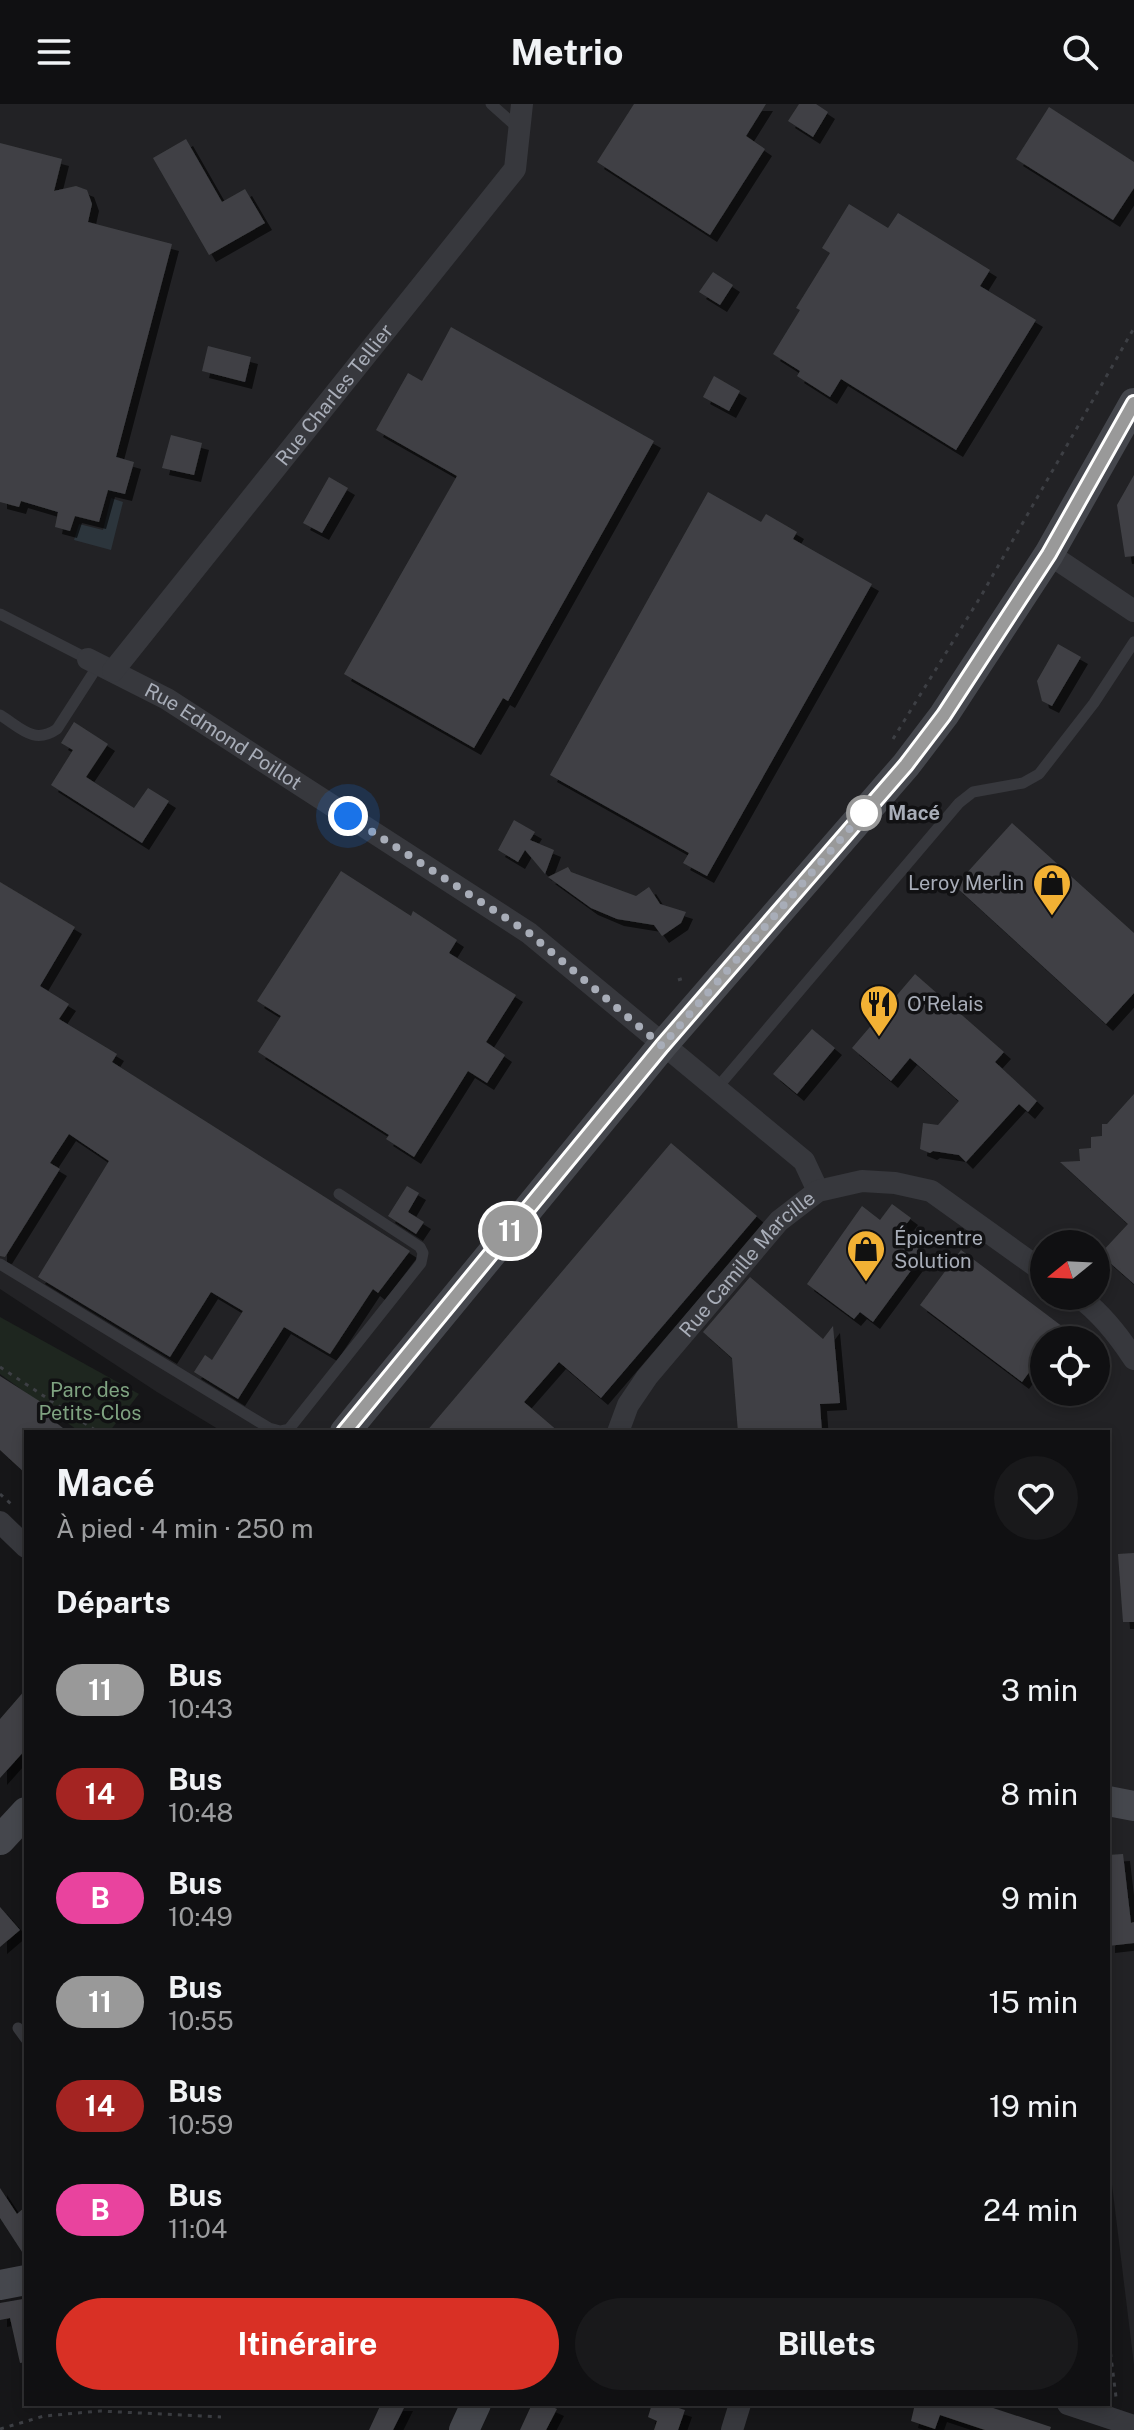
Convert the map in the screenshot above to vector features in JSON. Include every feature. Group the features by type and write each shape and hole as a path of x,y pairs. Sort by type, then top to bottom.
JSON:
{"main road":[{"path":"347,1430 662,1046 906,765 944,715 1049,554 1134,403"},
{"path":"1110,1801 1134,1806"},
{"path":"0,1840 24,1814"},
{"path":"0,2285 24,2280"},
{"path":"464,2430 475,2406"}],"street":[{"name":"Rue Charles Tellier","path":"100,665 515,169 522,104"},
{"path":"1049,554 1134,611"},
{"name":"Rue Edmond Poillot","path":"100,665 167,699 529,933 804,1161 818,1191"},
{"name":"Rue Camille Marcille","path":"619,1430 628,1405 647,1377 779,1221 818,1191 862,1181 895,1183 931,1191 1030,1262"},
{"path":"1094,1310 1134,1359"},
{"path":"0,1522 24,1545"},
{"path":"732,2430 739,2406"},
{"path":"1074,2406 1126,2424"}],"lane":[{"path":"491,104 520,129"},
{"path":"0,614 100,665 57,729 48,736 36,738 0,715"},
{"path":"717,1088 959,803 973,792 1023,783 1039,774 1094,703 1134,642"},
{"path":"284,1430 289,1429 421,1263 420,1247 339,1194"},
{"path":"0,1264 276,1430"},
{"path":"18,2028 24,2036"}],"path":[{"path":"892,741 986,587 1134,328"},
{"path":"678,980 689,977"},
{"path":"0,1367 95,1430"},
{"path":"1110,2343 1126,2424"},
{"path":"0,2429 44,2416 100,2411 221,2417"}],"shaded area":[{"path":"0,104 1134,104 1134,2365 1110,2168 1110,1430 220,1430 0,1289"},
{"path":"111,498 123,502 111,550 74,540 79,524 103,530"}],"green space":[{"name":"Parc des Petits-Clos","path":"0,1317 139,1394 111,1430 77,1430 0,1374"}],"building":[{"path":"634,104 766,104 746,136 765,149 710,235 597,162"},
{"path":"799,104 816,104 828,112 813,137 788,121"},
{"path":"1049,107 1134,162 1134,188 1113,220 1016,159"},
{"path":"186,139 222,202 245,189 265,223 209,255 153,158"},
{"path":"0,143 62,159 54,191 76,186 87,190 92,204 88,222 172,244 116,457 134,462 125,494 108,490 99,522 75,516 70,531 55,527 58,512 21,501 19,507 0,502"},
{"path":"849,204 888,228 898,213 990,270 980,286 1036,320 956,450 841,379 830,397 797,376 800,371 773,354 800,310 796,308 830,253 822,248"},
{"path":"713,272 733,285 720,305 699,292"},
{"path":"451,327 654,441 508,701 503,698 474,748 344,674 457,476 376,430 408,373 422,381"},
{"path":"208,346 251,357 245,382 202,371"},
{"path":"714,376 740,391 729,411 703,397"},
{"path":"171,435 202,443 194,475 162,468"},
{"path":"1134,475 1134,556 1125,557 1117,505"},
{"path":"329,477 348,488 322,533 303,523"},
{"path":"708,492 761,522 766,514 797,532 793,539 872,584 707,876 683,863 689,853 550,775"},
{"path":"1058,644 1081,657 1052,706 1042,701 1037,681"},
{"path":"74,722 108,744 86,777 134,808 148,788 169,801 142,843 51,785 73,750 61,743"},
{"path":"514,820 535,832 530,840 554,850 545,874 525,850 518,862 498,850"},
{"path":"1012,823 1134,933 1134,993 1106,1024 955,886"},
{"path":"568,867 571,872 636,896 649,887 660,904 686,912 681,923 662,936 654,925 617,919 591,908 548,877"},
{"path":"341,871 411,916 413,911 457,940 449,953 516,995 486,1042 505,1055 487,1083 468,1071 414,1157 386,1139 389,1135 258,1052 281,1016 257,1001"},
{"path":"0,882 75,927 40,986 69,1004 59,1019 117,1054 112,1062 410,1251 378,1293 373,1289 330,1354 284,1327 238,1399 194,1372 205,1355 212,1360 243,1311 211,1292 170,1357 38,1277 109,1161 69,1134 50,1163 60,1169 5,1257 0,1256"},
{"path":"915,974 1004,1052 995,1062 1037,1101 1028,1112 1019,1104 966,1162 959,1155 930,1153 920,1149 923,1123 938,1125 959,1101 910,1058 891,1081 852,1048"},
{"path":"812,1029 835,1048 797,1094 773,1074"},
{"path":"1134,1094 1134,1284 1110,1263 1110,1243 1128,1224 1060,1162 1080,1161 1079,1149 1091,1148 1091,1137 1102,1136 1102,1124 1107,1124"},
{"path":"671,1143 757,1216 601,1398 559,1362 524,1402 557,1430 428,1430"},
{"path":"407,1186 419,1193 408,1212 424,1222 416,1234 388,1216"},
{"path":"892,1204 911,1218 899,1234 924,1253 873,1322 860,1312 854,1319 807,1284 862,1206 880,1220"},
{"path":"961,1250 1030,1302 1030,1310 1040,1310 1062,1326 1030,1326 1030,1371 1022,1382 920,1305"},
{"path":"750,1277 823,1339 833,1326 840,1403 820,1404 822,1430 738,1430 732,1358 703,1332"},
{"path":"0,1376 44,1404 40,1410 65,1430 24,1430 24,1472 0,1450"},
{"path":"1134,1553 1134,1622 1123,1622 1118,1554"},
{"path":"24,1691 24,1751 0,1778 0,1719"},
{"path":"1123,1854 1131,1923 1134,1922 1134,1943 1110,1946 1110,1855"},
{"path":"0,1907 20,1930 0,1947"},
{"path":"0,2188 17,2214 24,2208 24,2255 0,2218"},
{"path":"23,2299 24,2362 20,2363 10,2318 0,2320 0,2303"},
{"path":"380,2406 405,2406 393,2430 369,2430"},
{"path":"531,2406 557,2409 546,2430 520,2430"},
{"path":"651,2406 672,2406 685,2410 678,2430 654,2430 657,2421 648,2417"},
{"path":"915,2406 987,2406 1051,2427 1050,2430 985,2430 940,2415 935,2429 911,2421"}],"bus line":[{"name":"11","path":"346,1430 662,1046 906,765 944,715 1049,554 1134,403"}],"place":[{"name":"Macé","path":"864,813"},
{"name":"Leroy Merlin","path":"1052,917"},
{"name":"O'Relais","path":"879,1038"},
{"name":"Épicentre Solution","path":"866,1283"}],"route":[{"path":"348,816 529,933 662,1046 864,813"}]}
